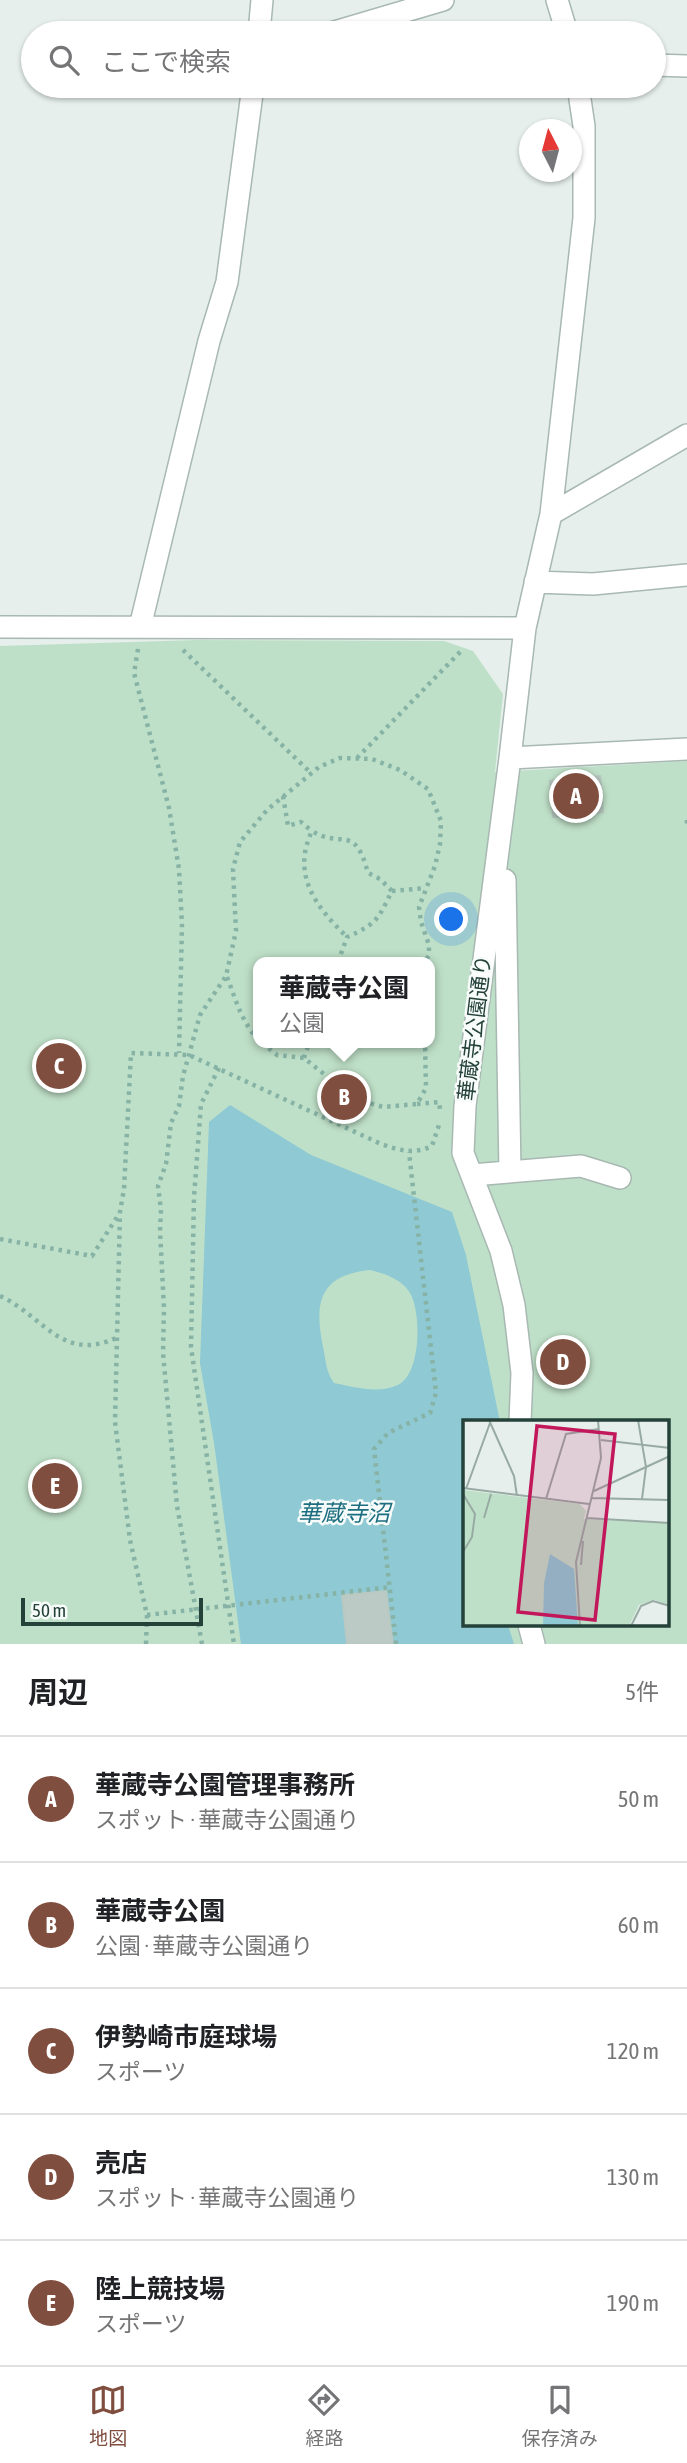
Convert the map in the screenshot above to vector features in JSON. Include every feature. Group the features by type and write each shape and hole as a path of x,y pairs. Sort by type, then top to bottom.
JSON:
{"street":[{"path":"261,21 262,0"},
{"path":"372,21 443,0"},
{"path":"557,0 563,21"},
{"path":"666,65 687,66"},
{"path":"140,634 209,341 227,282 251,98"},
{"name":"華蔵寺公園通り","path":"520,1420 522,1373 514,1304 502,1251 463,1153 464,1120 525,628 551,514 584,218 584,126 580,98"},
{"path":"551,514 687,435"},
{"path":"536,582 593,584 687,575"},
{"path":"0,626 140,634 525,628"},
{"path":"510,758 687,749"},
{"path":"504,807 510,1172"},
{"path":"472,1175 581,1166 621,1178"},
{"path":"529,1626 534,1644"}],"path":[{"path":"140,634 134,673 169,808 179,870 182,925 179,1053"},
{"path":"173,640 311,773"},
{"path":"356,759 464,648"},
{"path":"202,1644 177,1506 163,1353 164,1308 158,1186 166,1164 171,1123 179,1106 183,1076 200,1015 226,976 236,931 233,869 240,842 283,795 311,773 340,758 372,759 400,770 428,789 441,821 435,866 419,907 429,945 428,957"},
{"path":"283,795 288,825 301,822 321,837 347,838 355,843 365,860 368,873 380,879 392,891"},
{"path":"312,831 302,863 307,881 327,918 347,937"},
{"path":"392,891 425,888"},
{"path":"340,957 347,937 369,928 383,913 392,891"},
{"path":"226,976 237,1009 253,1033"},
{"path":"268,1048 277,1055 304,1058 363,1101 383,1107 439,1102"},
{"path":"304,1058 307,1048"},
{"path":"417,1104 426,1088 425,1048"},
{"path":"146,1644 147,1615 130,1540 115,1422 120,1212 124,1189 131,1053 189,1055 381,1144 409,1152 422,1151 432,1146 441,1116 464,1120"},
{"path":"219,1068 201,1104 194,1196 191,1347 233,1644"},
{"path":"396,1644 374,1449 388,1433 430,1413 436,1393 409,1152"},
{"path":"0,1239 92,1255 120,1212"},
{"path":"0,1296 74,1345 100,1346 118,1337"},
{"path":"147,1615 391,1587"}],"green space":[{"path":"196,640 444,641 473,651 503,694 495,772 687,761 687,1644 0,1644 0,646"}],"water":[{"name":"華蔵寺沼","path":"230,1105 311,1155 452,1212 466,1255 500,1420 463,1420 463,1626 508,1626 514,1644 241,1644 214,1443 200,1363 209,1122","holes":["370,1270 390,1277 408,1290 416,1310 417,1340 412,1368 406,1378 390,1388 366,1389 334,1383 329,1375 320,1331 320,1305 324,1294 330,1285 353,1273"]}],"building":[{"path":"600,776 603,812 553,817 550,781"},
{"path":"574,1338 578,1384 552,1386 548,1340"},
{"path":"386,1591 393,1644 347,1644 342,1595"}],"place":[{"name":"華蔵寺公園管理事務所","path":"576,796"},
{"name":"伊勢崎市庭球場","path":"59,1066"},
{"name":"華蔵寺公園","path":"344,1097"},
{"name":"売店","path":"563,1362"},
{"name":"陸上競技場","path":"55,1486"}]}
